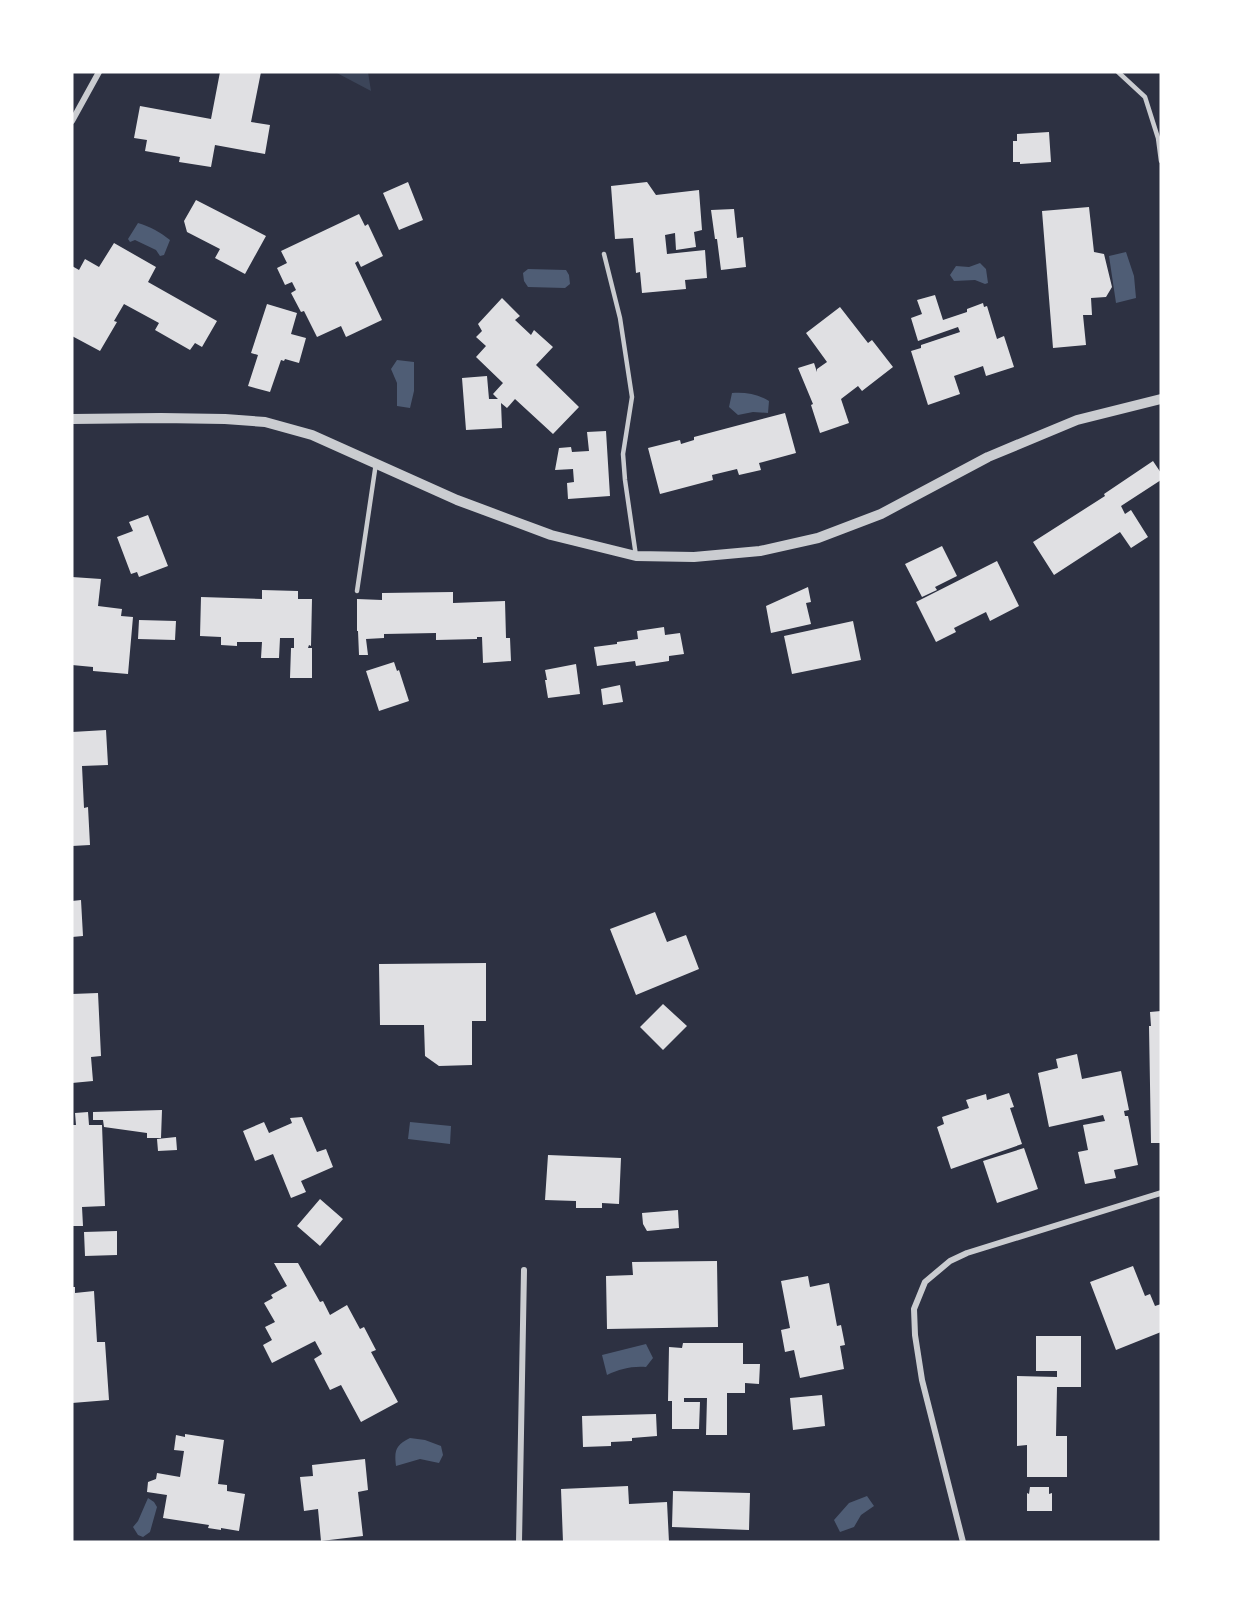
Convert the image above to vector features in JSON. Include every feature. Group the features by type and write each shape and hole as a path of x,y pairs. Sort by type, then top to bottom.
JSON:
{"street":[{"path":"72,121 99,72"},
{"path":"72,419 193,418 265,422 312,435 457,500 551,535 636,556 694,557 760,551 818,538 881,514 988,457 1077,420 1161,399"},
{"path":"963,1542 922,1380 915,1335 914,1310 925,1282 950,1261 967,1253 1161,1193"},
{"path":"519,1542 524,1270"}],"lane":[{"path":"1118,72 1144,97 1158,138 1161,160"},
{"path":"604,254 620,318 632,397 623,454 636,556"},
{"path":"357,591 375,463"}],"shaded area":[{"path":"335,72 368,72 371,91"},
{"path":"138,223 170,240 164,255 160,256 156,250 135,240 130,242 128,239"},
{"path":"1126,252 1134,276 1136,298 1116,303 1109,256"},
{"path":"980,263 986,269 988,283 975,280 954,281 950,275 956,266 969,267"},
{"path":"528,269 566,270 570,284 565,288 528,287 523,273"},
{"path":"397,360 414,362 414,391 410,408 397,406 397,383 391,369"},
{"path":"732,393 751,394 769,401 768,413 753,412 738,415 729,407"},
{"path":"410,1122 451,1126 450,1144 408,1139"},
{"path":"646,1344 653,1358 646,1367 626,1368 607,1375 602,1355"},
{"path":"410,1438 425,1440 441,1446 443,1455 439,1463 420,1459 396,1466 397,1449"},
{"path":"867,1496 874,1506 861,1515 854,1527 840,1532 834,1520 849,1503"},
{"path":"148,1498 157,1507 150,1532 143,1537 138,1535 133,1527"}],"building":[{"path":"220,72 261,72 251,122 270,125 265,154 215,145 211,167 179,162 180,157 145,151 147,140 134,138 140,106 211,119"},
{"path":"1049,132 1051,162 1020,164 1020,162 1013,162 1013,141 1017,141 1017,134"},
{"path":"408,182 423,220 399,230 383,193"},
{"path":"647,182 656,195 699,190 702,230 694,232 696,247 676,250 675,233 665,235 667,254 705,250 707,278 685,280 686,289 642,293 640,272 636,273 633,238 615,239 611,186"},
{"path":"196,200 266,236 245,274 215,258 220,249 187,232 184,221"},
{"path":"1089,207 1094,252 1104,254 1112,287 1106,297 1091,298 1092,315 1083,315 1086,345 1053,348 1042,211"},
{"path":"734,209 737,238 743,237 746,267 721,270 711,210"},
{"path":"359,214 365,226 368,224 383,256 361,267 358,261 355,263 382,320 346,337 341,326 317,337 304,311 301,312 291,293 296,290 292,282 285,285 277,268 287,263 281,251"},
{"path":"114,243 156,267 148,282 217,321 202,347 195,343 190,350 155,330 159,323 124,304 114,321 117,322 100,351 72,336 72,266 79,270 85,259 99,267"},
{"path":"935,295 943,320 967,312 967,309 983,303 984,307 987,306 997,339 1004,336 1014,367 986,376 983,366 954,376 960,394 928,405 911,351 921,348 921,345 960,332 958,327 918,341 911,318 922,314 917,300"},
{"path":"502,298 520,316 515,320 531,335 534,330 553,347 536,365 579,407 553,434 515,399 507,408 501,403 502,428 466,430 462,378 487,376 489,399 498,399 493,394 503,383 476,357 486,346 476,337 482,331 478,324"},
{"path":"267,304 297,313 291,334 306,338 299,363 281,360 270,392 248,386 258,355 251,353"},
{"path":"840,307 868,343 872,340 893,367 862,391 858,386 841,399 849,423 820,433 811,405 813,404 798,368 814,363 817,372 817,369 827,362 806,333"},
{"path":"785,413 796,453 759,463 761,470 739,475 737,469 712,475 713,480 660,494 648,448 680,440 681,444 694,440 694,437"},
{"path":"606,431 610,496 568,499 567,483 574,482 573,469 555,470 559,448 571,447 572,452 589,451 587,432"},
{"path":"1153,461 1161,473 1161,480 1121,506 1125,514 1131,510 1148,537 1131,548 1120,532 1054,575 1033,542 1105,496 1104,494"},
{"path":"148,515 168,566 139,577 137,572 131,574 117,537 133,531 129,522"},
{"path":"942,546 957,576 935,587 937,590 922,597 905,564"},
{"path":"997,561 1019,606 990,621 986,612 954,628 956,632 936,642 916,602"},
{"path":"72,577 101,579 98,606 122,609 121,616 133,617 128,674 93,671 93,667 72,665"},
{"path":"808,587 811,602 806,603 811,624 771,633 766,606"},
{"path":"262,590 298,591 298,599 312,599 311,646 309,645 308,648 312,648 312,678 290,678 291,648 294,648 294,638 280,638 279,658 261,658 262,642 237,642 237,646 221,645 221,637 200,636 201,597 262,599"},
{"path":"453,592 453,603 505,601 506,638 510,638 511,661 483,663 482,637 436,640 436,633 384,634 384,638 366,639 368,655 359,655 357,599 382,600 382,593"},
{"path":"139,620 176,621 175,640 138,639"},
{"path":"853,621 861,660 792,674 784,636"},
{"path":"664,627 665,635 680,633 684,654 669,656 669,661 636,666 635,661 597,666 594,647 638,639 637,631"},
{"path":"394,662 409,701 379,711 366,671"},
{"path":"576,664 580,694 548,698 545,670"},
{"path":"620,685 623,702 603,705 601,689"},
{"path":"106,730 108,765 82,766 84,808 88,807 90,845 72,846 72,732"},
{"path":"81,900 83,936 72,937 72,901"},
{"path":"655,912 667,942 686,935 699,969 636,995 610,929"},
{"path":"486,963 486,1021 472,1021 472,1065 439,1066 425,1056 424,1025 380,1025 379,964"},
{"path":"98,993 101,1056 91,1057 93,1081 72,1083 72,994"},
{"path":"663,1004 687,1026 663,1050 640,1027"},
{"path":"1161,1011 1161,1143 1151,1143 1150,1012"},
{"path":"1077,1054 1082,1079 1121,1071 1129,1110 1124,1111 1125,1116 1128,1116 1138,1165 1114,1170 1116,1178 1085,1184 1078,1152 1088,1150 1083,1125 1105,1121 1103,1115 1049,1127 1038,1073 1058,1068 1056,1059"},
{"path":"1009,1093 1014,1107 1010,1108 1022,1144 951,1169 937,1127 944,1124 942,1117 969,1108 966,1100 986,1094 987,1100"},
{"path":"162,1110 161,1138 147,1138 147,1133 104,1127 103,1120 93,1120 93,1112"},
{"path":"88,1112 89,1125 102,1125 105,1206 82,1207 83,1226 72,1226 72,1125 76,1125 75,1113"},
{"path":"302,1117 317,1152 326,1149 333,1167 301,1181 306,1192 291,1198 273,1154 255,1161 243,1131 264,1122 269,1133 292,1123 290,1118"},
{"path":"176,1137 177,1150 158,1151 157,1139"},
{"path":"1024,1148 1038,1189 997,1203 983,1161"},
{"path":"548,1155 621,1158 619,1204 602,1203 602,1208 576,1208 576,1201 545,1200"},
{"path":"320,1199 343,1219 320,1246 297,1226"},
{"path":"678,1210 679,1228 647,1231 643,1224 642,1213"},
{"path":"117,1231 117,1255 85,1256 84,1232"},
{"path":"717,1261 718,1327 607,1329 606,1276 633,1275 632,1262"},
{"path":"274,1263 298,1263 330,1315 347,1305 360,1329 364,1327 376,1350 371,1352 398,1402 361,1422 341,1385 330,1390 314,1359 322,1354 315,1341 272,1363 263,1345 272,1340 265,1327 275,1322 264,1303 273,1298 271,1295 287,1286"},
{"path":"1133,1266 1145,1296 1150,1294 1155,1306 1161,1304 1161,1332 1116,1350 1090,1282"},
{"path":"808,1276 810,1287 829,1283 837,1326 841,1325 845,1345 840,1346 844,1369 800,1378 794,1350 785,1352 781,1330 790,1328 781,1281"},
{"path":"72,1287 75,1287 75,1293 94,1291 97,1342 105,1342 109,1400 72,1403"},
{"path":"1036,1336 1081,1336 1081,1387 1057,1387 1056,1436 1067,1436 1067,1477 1027,1477 1027,1445 1017,1446 1017,1376 1057,1377 1057,1371 1036,1371"},
{"path":"683,1343 743,1343 743,1364 760,1364 759,1384 745,1383 745,1393 727,1393 727,1435 706,1435 707,1398 684,1398 684,1402 700,1402 699,1429 672,1429 672,1401 668,1401 669,1347 682,1348"},
{"path":"822,1395 825,1426 793,1430 790,1398"},
{"path":"656,1414 657,1436 611,1442 611,1446 583,1447 582,1416"},
{"path":"185,1434 224,1440 218,1484 227,1485 227,1491 245,1494 239,1531 208,1528 209,1525 163,1518 167,1495 147,1492 148,1482 156,1479 157,1473 180,1477 184,1451 174,1450 176,1435 185,1437"},
{"path":"365,1459 368,1490 358,1492 363,1536 321,1541 318,1509 304,1511 300,1477 313,1476 312,1465"},
{"path":"628,1486 629,1504 667,1502 669,1542 563,1542 561,1489"},
{"path":"1030,1487 1049,1487 1049,1494 1052,1493 1052,1511 1027,1511 1027,1493 1029,1494"},
{"path":"673,1491 750,1493 749,1530 672,1527"}]}
